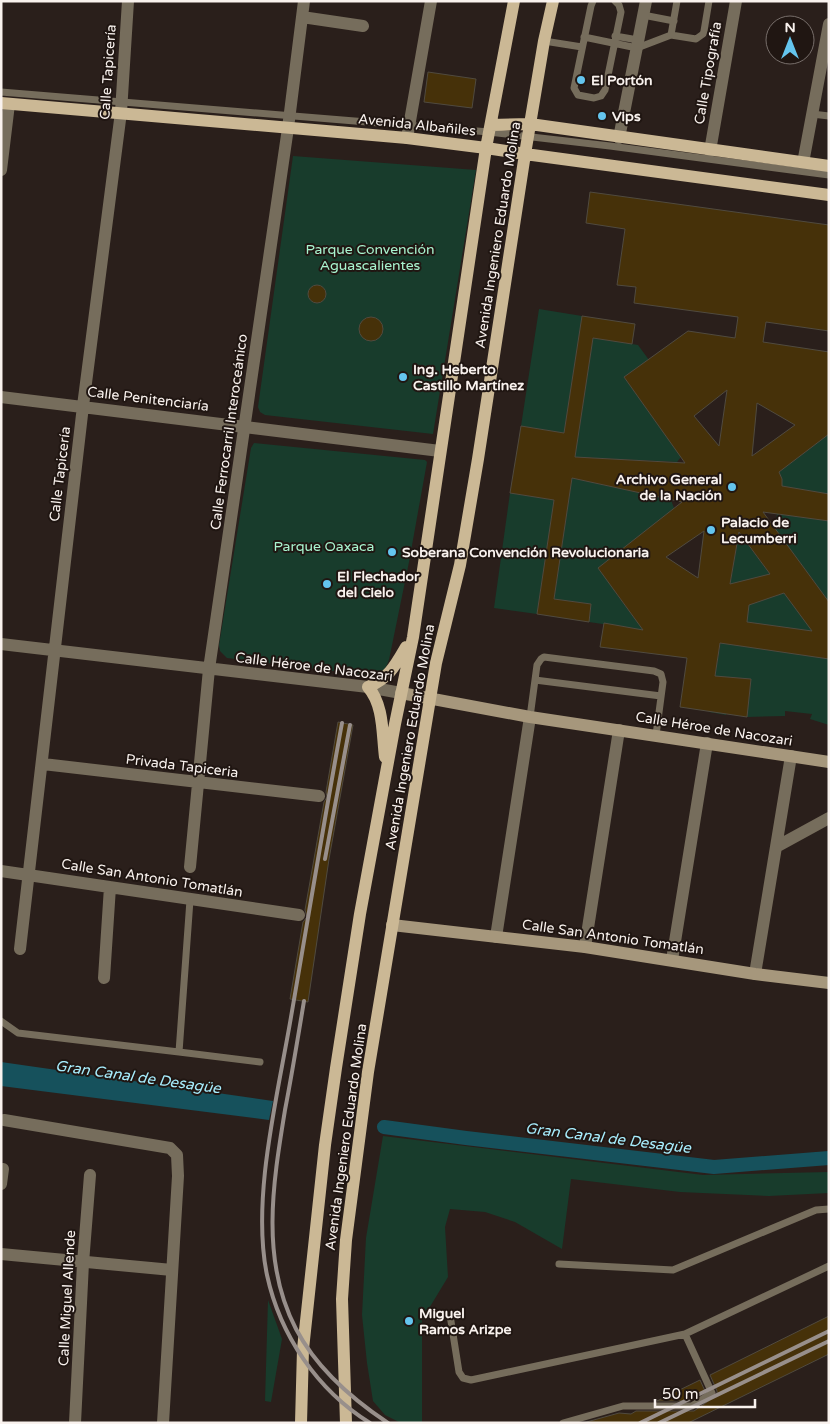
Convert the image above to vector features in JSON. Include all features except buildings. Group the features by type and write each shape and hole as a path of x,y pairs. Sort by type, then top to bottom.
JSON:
{"main road":[{"name":"Avenida Ingeniero Eduardo Molina","path":"301,1423 303,1349 325,1145 336,1068 386,770 412,637 486,148 514,1"},
{"name":"Avenida Ingeniero Eduardo Molina","path":"346,1423 342,1299 346,1240 368,1072 436,663 460,565 525,154 544,41 553,1"},
{"name":"Avenida Albañiles","path":"5,103 121,108 408,132 525,154 829,194"},
{"name":"Avenida Albañiles","path":"490,128 619,138 829,166"},
{"path":"386,770 378,705 375,695 368,687 386,677 412,637"}],"street":[{"name":"Calle Tapicería","path":"20,949 43,764 54,650 83,406 121,108 128,1"},
{"name":"Calle Ferrocarril Interoceánico","path":"190,867 209,669 246,426 304,1"},
{"path":"408,132 431,1"},
{"path":"619,138 646,1"},
{"name":"Calle Tipografía","path":"710,151 736,1"},
{"path":"302,17 363,26"},
{"path":"803,163 829,24"},
{"path":"1,170 5,103"},
{"name":"Calle Penitenciaría","path":"1,397 440,451"},
{"name":"Calle Héroe de Nacozari","path":"1,644 368,687 530,716 829,762"},
{"path":"496,937 530,716"},
{"path":"585,947 619,730"},
{"path":"672,960 707,744"},
{"path":"755,974 791,756"},
{"name":"Privada Tapiceria","path":"43,764 319,796"},
{"path":"776,847 829,818"},
{"name":"Calle San Antonio Tomatlán","path":"1,871 299,915"},
{"path":"104,978 110,887"},
{"name":"Calle San Antonio Tomatlán","path":"392,925 585,947 755,974 829,983"},
{"path":"4,1120 170,1148 176,1154 178,1176 162,1423"},
{"path":"1,1184 2,1168"},
{"name":"Calle Miguel Allende","path":"75,1423 83,1263 90,1175"},
{"path":"1,1254 172,1270"}],"lane":[{"path":"593,1 574,88 578,95 597,98 605,90 621,9 620,5 614,1"},
{"path":"671,35 677,1"},
{"path":"584,37 614,44 637,44 671,35 692,39 700,37 704,31 709,1"},
{"path":"643,15 674,21"},
{"path":"616,36 637,44"},
{"path":"544,41 582,47"},
{"path":"1,92 121,108"},
{"path":"812,114 829,116"},
{"path":"408,132 490,128"},
{"path":"529,130 829,175"},
{"path":"530,716 538,662 541,658 548,656 654,670 661,674 663,678 656,736"},
{"path":"535,680 661,696"},
{"path":"179,1052 190,900"},
{"path":"1,1021 18,1033 260,1062"},
{"path":"559,1264 673,1270 816,1210 829,1209"},
{"path":"450,1315 458,1372 467,1380 685,1334 829,1266"},
{"path":"563,1423 623,1406 692,1406 712,1393 685,1334"}],"green space":[{"name":"Parque Convención Aguascalientes","path":"293,156 476,170 433,434 265,415 260,412 258,407"},
{"path":"539,309 582,316 564,433 521,426"},
{"path":"593,338 638,345 649,360 624,377 681,457 677,462 575,457"},
{"path":"829,434 829,494 782,486 779,472"},
{"name":"Parque Oaxaca","path":"254,443 425,460 427,462 389,659 387,665 380,673 373,676 227,658 220,651 219,645 251,448"},
{"path":"572,478 671,500 674,508 615,592 643,630 589,622 591,604 554,599"},
{"path":"510,493 554,500 537,614 494,608"},
{"path":"777,514 829,521 829,602 771,523 776,519"},
{"path":"746,542 829,653 829,725 810,719 812,714 785,711 785,716 747,717 751,679 730,677 726,715 709,712 737,544"},
{"path":"383,1136 703,1175 829,1172 829,1193 769,1196 680,1192 571,1179 562,1249 515,1222 485,1212 450,1209 445,1227 448,1277 422,1320 422,1423 401,1423 385,1415 373,1401 362,1315 366,1238"},
{"path":"268,1300 282,1339 271,1402 265,1401"}],"water":[{"path":"1,1062 273,1101 269,1120 1,1086"}],"waterway":[{"name":"Gran Canal de Desagüe","path":"384,1127 714,1167 829,1158"}],"railway":[{"path":"342,723 273,1112 264,1180 263,1245 267,1275 273,1297 291,1339 304,1359 333,1394 370,1423"},
{"path":"325,859 350,725"},
{"path":"304,1001 281,1138 274,1193 272,1221 277,1276 285,1303 296,1329 314,1357 336,1382 361,1404 388,1423"},
{"path":"640,1423 829,1331"},
{"path":"659,1423 829,1341"}],"place":[{"name":"El Portón","path":"581,80"},
{"name":"Vips","path":"602,116"},
{"name":"Ing. Heberto Castillo Martínez","path":"403,377"},
{"name":"Archivo General de la Nación","path":"732,487"},
{"name":"Palacio de Lecumberri","path":"711,530"},
{"name":"Soberana Convención Revolucionaria","path":"392,552"},
{"name":"El Flechador del Cielo","path":"327,584"},
{"name":"Miguel Ramos Arizpe","path":"409,1321"}]}
